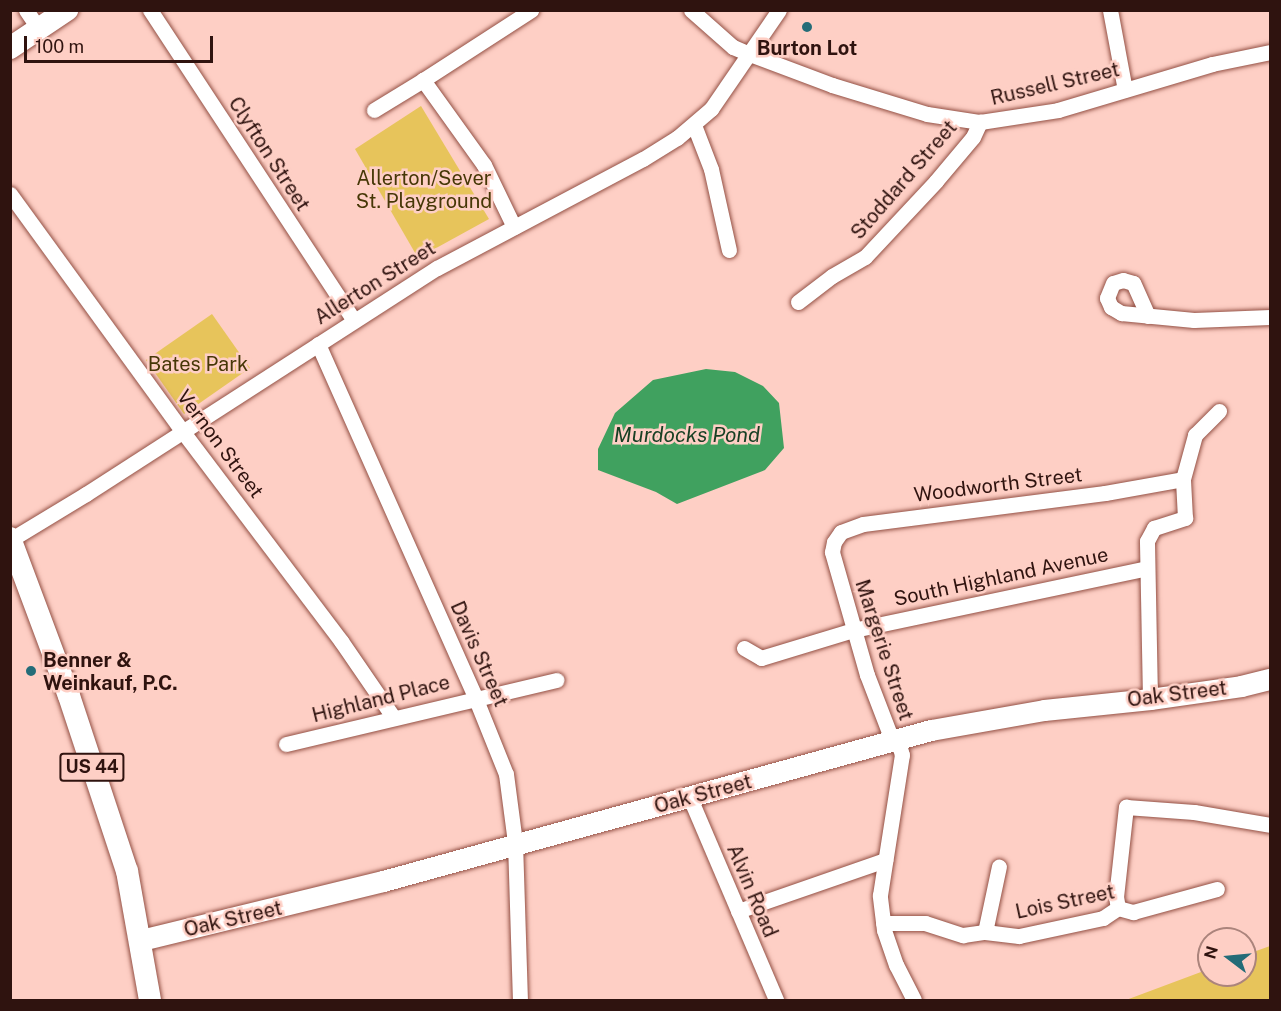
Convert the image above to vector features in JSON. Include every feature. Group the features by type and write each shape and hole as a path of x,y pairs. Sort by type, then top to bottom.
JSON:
{"main road":[{"path":"10,48 32,20 67,10"},
{"name":"US 44","path":"11,539 44,623 127,871 150,1000"},
{"name":"Oak Street","path":"141,940 272,910 515,842 690,798 892,740 1006,715 1150,699 1270,680"}],"street":[{"name":"Clyfton Street","path":"150,10 354,320"},
{"path":"374,110 423,81 531,10"},
{"name":"Russell Street","path":"691,10 733,47 747,53 832,85 927,114 980,122 1058,110 1212,64 1270,52"},
{"name":"Allerton Street","path":"11,539 183,432 436,268 644,159 694,124 711,109 778,10"},
{"path":"1110,10 1125,90"},
{"path":"423,81 484,165 514,227"},
{"name":"Stoddard Street","path":"798,302 832,276 865,256 943,172 973,137 980,122"},
{"path":"694,124 711,169 729,250"},
{"name":"Vernon Street","path":"10,194 127,351 183,432 341,641 394,718"},
{"path":"1149,316 1218,321 1270,317"},
{"name":"Davis Street","path":"318,344 475,697 506,774 515,842 520,1000"},
{"path":"1150,699 1147,541 1154,528 1185,518 1183,480 1195,435 1219,411"},
{"name":"Woodworth Street","path":"832,552 837,536 851,526 1105,493 1183,480"},
{"name":"Margerie Street","path":"832,552 853,630 892,740 900,748 902,755 880,895 883,923 896,965 914,1000"},
{"name":"South Highland Avenue","path":"744,648 761,658 853,630 1146,568"},
{"name":"Highland Place","path":"286,744 475,697 557,680"},
{"name":"Alvin Road","path":"690,798 772,999"},
{"path":"1118,908 1116,897 1126,807 1194,812 1270,825"},
{"path":"738,911 885,860"},
{"path":"985,932 999,867"},
{"name":"Lois Street","path":"883,923 925,924 963,935 985,932 1019,936 1103,918 1118,908 1133,912 1217,889"}],"green space":[{"name":"Allerton/Sever St. Playground","path":"421,106 489,219 418,258 355,149"},
{"name":"Bates Park","path":"212,314 250,368 184,414 146,360"},
{"path":"1270,946 1270,1000 1126,1000 1197,973 1197,987 1257,987 1257,951"}],"water":[{"name":"Murdocks Pond","path":"706,369 735,372 763,386 779,403 784,448 765,470 677,504 656,492 598,470 598,449 615,413 653,380"}],"place":[{"name":"Burton Lot","path":"807,27"},
{"name":"Benner & Weinkauf, P.C.","path":"31,671"}]}
